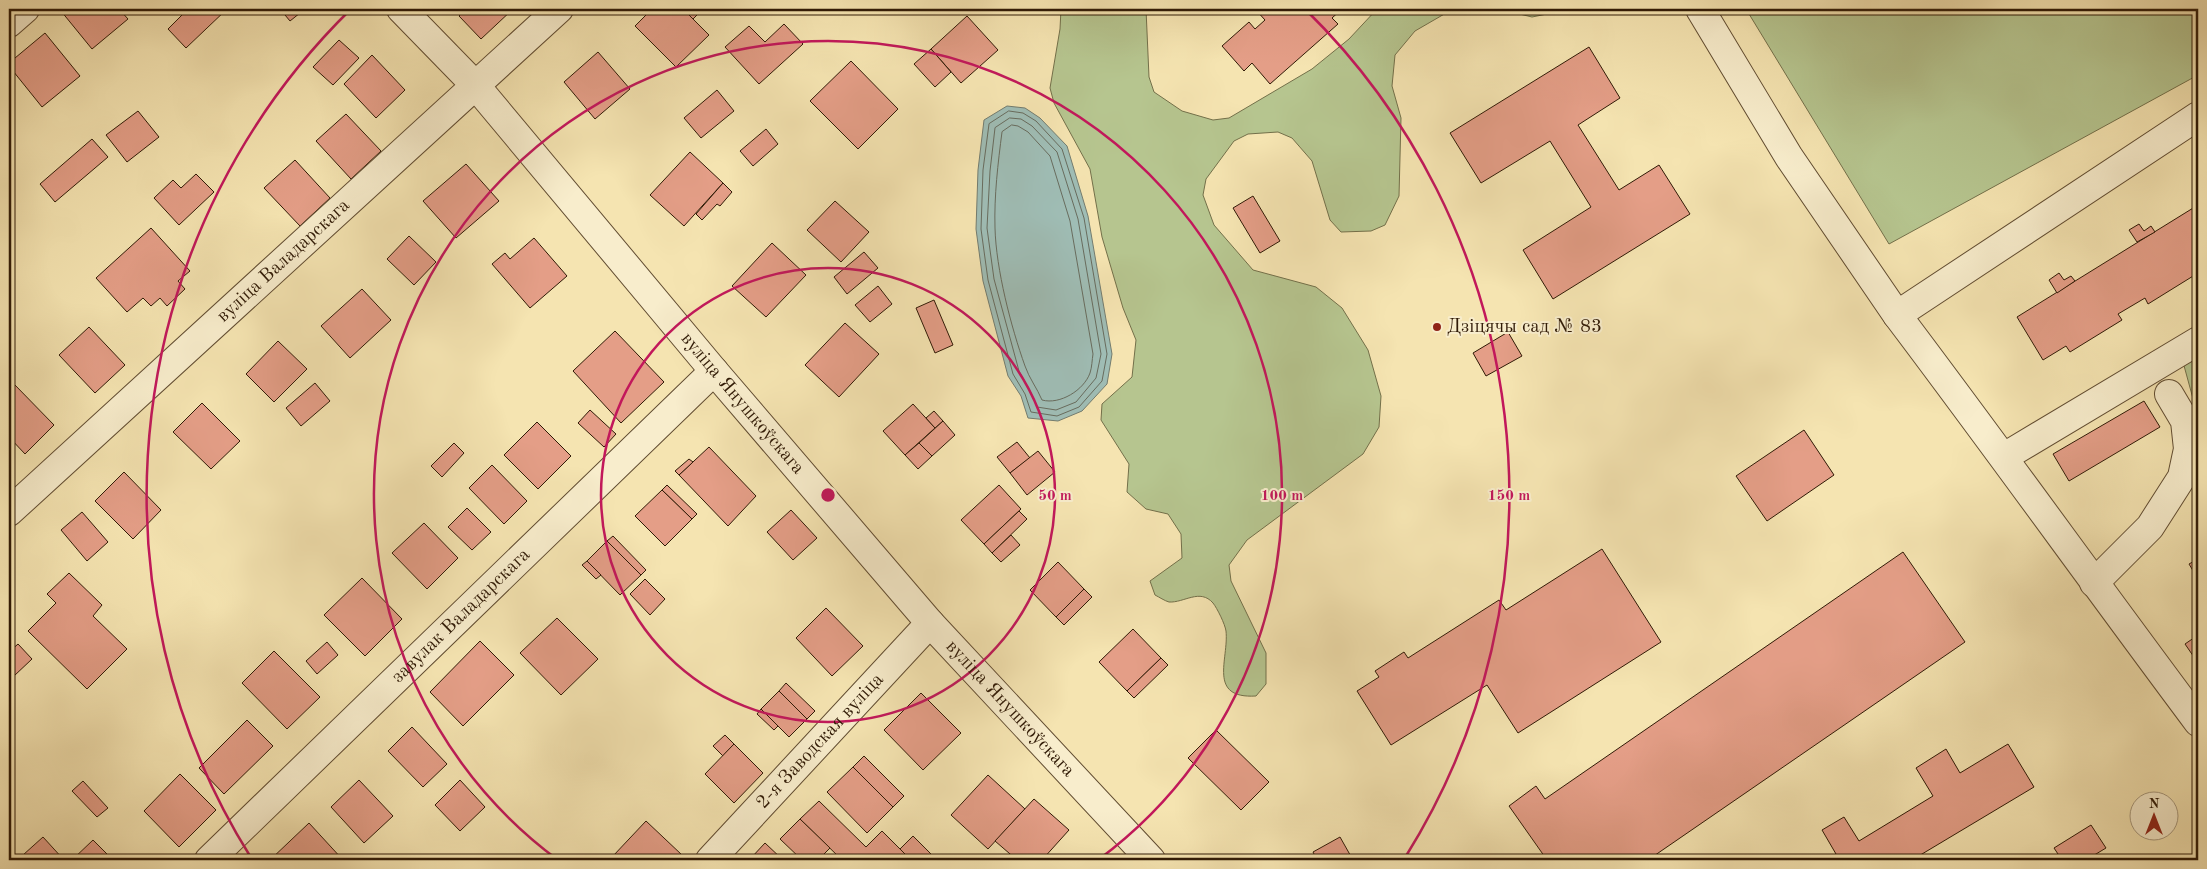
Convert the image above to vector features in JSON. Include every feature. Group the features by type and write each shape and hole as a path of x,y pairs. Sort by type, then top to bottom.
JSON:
{"street":[{"path":"9,23 24,9"},
{"name":"вуліца Янушкоўскага","path":"401,9 476,86 714,371 930,623 1147,859"},
{"name":"вуліца Валадарскага","path":"9,512 559,9"},
{"path":"1700,9 1789,157 1897,315 2004,457 2094,583 2198,722"},
{"path":"1897,315 2198,116"},
{"path":"2004,457 2198,341"},
{"name":"завулак Валадарскага","path":"209,860 714,371"},
{"path":"2094,583 2150,526 2182,477 2188,449 2185,421 2169,394"},
{"name":"2-я Заводская вуліца","path":"710,860 930,623"}],"green space":[{"path":"1061,9 1146,9 1149,77 1154,92 1182,111 1213,120 1229,118 1312,69 1349,39 1377,9 1453,9 1415,31 1395,55 1392,86 1401,118 1399,196 1385,225 1371,231 1341,232 1330,220 1312,161 1292,138 1278,132 1248,134 1234,141 1206,179 1203,195 1214,225 1253,270 1316,287 1342,308 1368,350 1381,396 1379,427 1363,454 1247,540 1229,565 1231,581 1266,653 1266,684 1256,696 1241,695 1231,691 1226,684 1224,665 1226,631 1221,616 1213,603 1208,599 1197,596 1169,602 1155,595 1150,581 1182,558 1181,534 1168,514 1146,509 1127,492 1129,464 1101,420 1102,404 1132,377 1136,340 1123,308 1102,237 1090,169 1054,103 1050,88 1060,29"},
{"path":"1499,9 1564,9 1532,17"},
{"path":"1746,9 2198,9 2198,75 1889,244"},
{"path":"2198,354 2198,417 2183,362"}],"water":[{"path":"1007,106 1025,108 1040,118 1067,146 1088,216 1112,354 1107,384 1082,411 1058,421 1028,418 1021,396 1008,376 983,281 976,229 978,170 984,120"}],"building":[{"path":"64,9 119,9 128,19 92,49 61,11"},
{"path":"188,9 227,9 186,48 168,29"},
{"path":"280,9 305,9 290,21"},
{"path":"466,9 513,9 481,39 459,16"},
{"path":"652,9 683,9 709,35 676,67 635,26"},
{"path":"683,9 703,9 693,19"},
{"path":"1255,9 1342,9 1332,18 1338,24 1270,84 1252,63 1244,71 1222,46 1249,22 1255,29 1265,20"},
{"path":"967,16 998,50 961,83 931,49"},
{"path":"784,24 803,44 759,84 725,47 749,26 765,42"},
{"path":"45,33 80,76 42,107 9,66 9,63"},
{"path":"339,40 359,58 333,85 313,67"},
{"path":"1589,47 1620,98 1578,125 1619,190 1659,165 1690,214 1553,299 1523,250 1591,207 1550,141 1481,183 1450,133"},
{"path":"931,49 951,72 935,87 914,64"},
{"path":"598,52 630,89 595,119 564,82"},
{"path":"372,55 405,90 376,118 344,84"},
{"path":"851,61 898,109 858,149 810,101"},
{"path":"717,90 734,111 701,138 684,118"},
{"path":"138,111 159,137 127,162 106,135"},
{"path":"346,114 381,151 351,179 316,141"},
{"path":"766,129 778,144 753,166 740,151"},
{"path":"92,139 108,157 55,202 40,184"},
{"path":"690,152 723,183 684,226 650,195"},
{"path":"295,160 330,198 300,226 264,188"},
{"path":"466,164 499,201 456,238 423,201"},
{"path":"196,174 214,192 179,225 154,198 173,180 181,188"},
{"path":"723,183 732,192 720,206 717,204 702,220 696,214"},
{"path":"1253,196 1280,241 1260,253 1233,208"},
{"path":"835,201 869,232 841,262 807,230"},
{"path":"2198,205 2198,273 2148,304 2145,298 2118,314 2122,320 2070,352 2066,346 2043,360 2017,317"},
{"path":"2139,224 2144,231 2151,226 2155,232 2137,242 2129,230"},
{"path":"151,228 190,271 178,281 185,289 167,306 160,298 151,306 143,298 127,312 96,278"},
{"path":"409,236 436,262 414,285 387,259"},
{"path":"534,238 567,276 530,308 492,264 505,253 510,259"},
{"path":"772,243 806,275 766,317 732,286"},
{"path":"864,252 878,268 847,294 834,277"},
{"path":"2059,273 2064,280 2071,276 2075,281 2057,293 2049,280"},
{"path":"878,286 892,304 870,322 855,305"},
{"path":"362,289 391,320 350,358 321,326"},
{"path":"934,300 953,345 935,353 916,308"},
{"path":"845,323 879,354 839,397 805,365"},
{"path":"89,327 125,365 95,393 59,355"},
{"path":"615,331 664,382 621,423 573,371"},
{"path":"1508,332 1522,356 1486,376 1473,353"},
{"path":"278,341 307,369 274,402 246,374"},
{"path":"315,383 330,401 301,426 286,408"},
{"path":"14,384 54,425 25,454 9,437 9,389"},
{"path":"2144,401 2160,427 2069,481 2053,454"},
{"path":"202,403 240,441 211,469 173,432"},
{"path":"913,404 935,428 905,455 883,431"},
{"path":"590,410 616,434 604,447 578,423"},
{"path":"934,411 943,421 935,428 926,418"},
{"path":"943,421 955,435 932,456 919,443"},
{"path":"537,422 571,456 538,489 504,455"},
{"path":"1804,430 1834,475 1767,521 1736,476"},
{"path":"1017,442 1030,458 1010,473 997,457"},
{"path":"454,443 464,453 442,477 431,466"},
{"path":"919,443 932,456 918,469 905,455"},
{"path":"709,447 756,496 728,526 679,475"},
{"path":"1038,451 1055,472 1027,495 1010,473"},
{"path":"689,459 693,462 679,475 675,471"},
{"path":"492,465 527,501 504,524 469,488"},
{"path":"124,472 161,510 133,539 95,501"},
{"path":"667,485 697,514 692,519 662,490"},
{"path":"999,485 1021,509 984,544 961,520"},
{"path":"662,490 692,519 665,546 635,516"},
{"path":"467,508 491,532 472,550 448,527"},
{"path":"791,510 817,538 793,560 767,532"},
{"path":"1019,511 1027,519 992,553 984,544"},
{"path":"82,512 108,542 87,561 61,530"},
{"path":"424,523 458,558 427,589 392,553"},
{"path":"1011,535 1020,545 1001,562 992,553"},
{"path":"613,536 646,570 641,575 607,541"},
{"path":"607,541 641,575 620,595 587,561"},
{"path":"1602,549 1661,642 1518,733 1487,685 1391,745 1357,691 1379,677 1375,671 1404,652 1408,658 1499,600 1506,610"},
{"path":"1903,552 1965,642 1648,860 1547,860 1509,806 1536,786 1545,799"},
{"path":"2198,559 2198,579 2189,564"},
{"path":"587,561 601,575 596,579 582,565"},
{"path":"1058,562 1084,589 1056,617 1030,590"},
{"path":"69,573 102,605 93,616 127,649 87,689 28,631 56,603 47,594"},
{"path":"362,578 402,619 365,656 324,615"},
{"path":"645,579 665,599 650,615 630,594"},
{"path":"1084,589 1092,597 1064,625 1056,617"},
{"path":"826,608 863,646 832,676 796,638"},
{"path":"557,618 598,659 561,695 520,653"},
{"path":"1133,629 1161,658 1127,691 1099,662"},
{"path":"2198,635 2198,663 2185,644"},
{"path":"480,641 514,675 463,726 430,692"},
{"path":"327,642 338,655 317,674 306,661"},
{"path":"18,644 32,659 14,676 9,671 9,652"},
{"path":"274,651 320,697 287,729 242,683"},
{"path":"1161,658 1168,665 1134,698 1127,691"},
{"path":"786,683 815,711 807,719 779,691"},
{"path":"779,691 807,719 789,737 761,709"},
{"path":"921,693 961,733 923,770 884,730"},
{"path":"761,709 778,726 774,730 757,714"},
{"path":"247,720 273,746 224,794 199,768"},
{"path":"412,727 447,764 423,787 388,751"},
{"path":"1216,730 1269,782 1241,810 1188,758"},
{"path":"725,735 734,744 723,756 713,746"},
{"path":"734,744 763,773 734,803 705,774"},
{"path":"2008,744 2034,787 1912,860 1825,860 1836,854 1822,830 1844,817 1859,841 1933,796 1916,768 1946,749 1960,773"},
{"path":"864,756 904,796 893,807 853,767"},
{"path":"853,767 893,807 867,833 827,792"},
{"path":"180,774 216,810 179,847 144,811"},
{"path":"988,775 1025,809 988,849 951,815"},
{"path":"359,780 393,816 364,843 331,807"},
{"path":"460,780 485,807 460,831 435,805"},
{"path":"83,781 108,808 97,817 72,791"},
{"path":"1034,799 1069,830 1042,860 1017,860 995,841"},
{"path":"819,801 866,847 882,831 911,860 842,860 800,819"},
{"path":"800,819 830,848 818,860 802,860 780,839"},
{"path":"646,821 682,855 677,860 618,860 613,856"},
{"path":"309,823 343,860 270,860"},
{"path":"2091,825 2106,848 2086,860 2062,860 2054,848"},
{"path":"913,836 932,855 926,860 911,860 900,849"},
{"path":"43,837 64,860 28,860 23,855"},
{"path":"1340,837 1353,860 1317,860 1313,852"},
{"path":"93,840 113,860 72,860"},
{"path":"765,843 783,860 754,860 751,858"}],"place":[{"name":"Дзіцячы сад № 83","path":"1437,327"}]}
